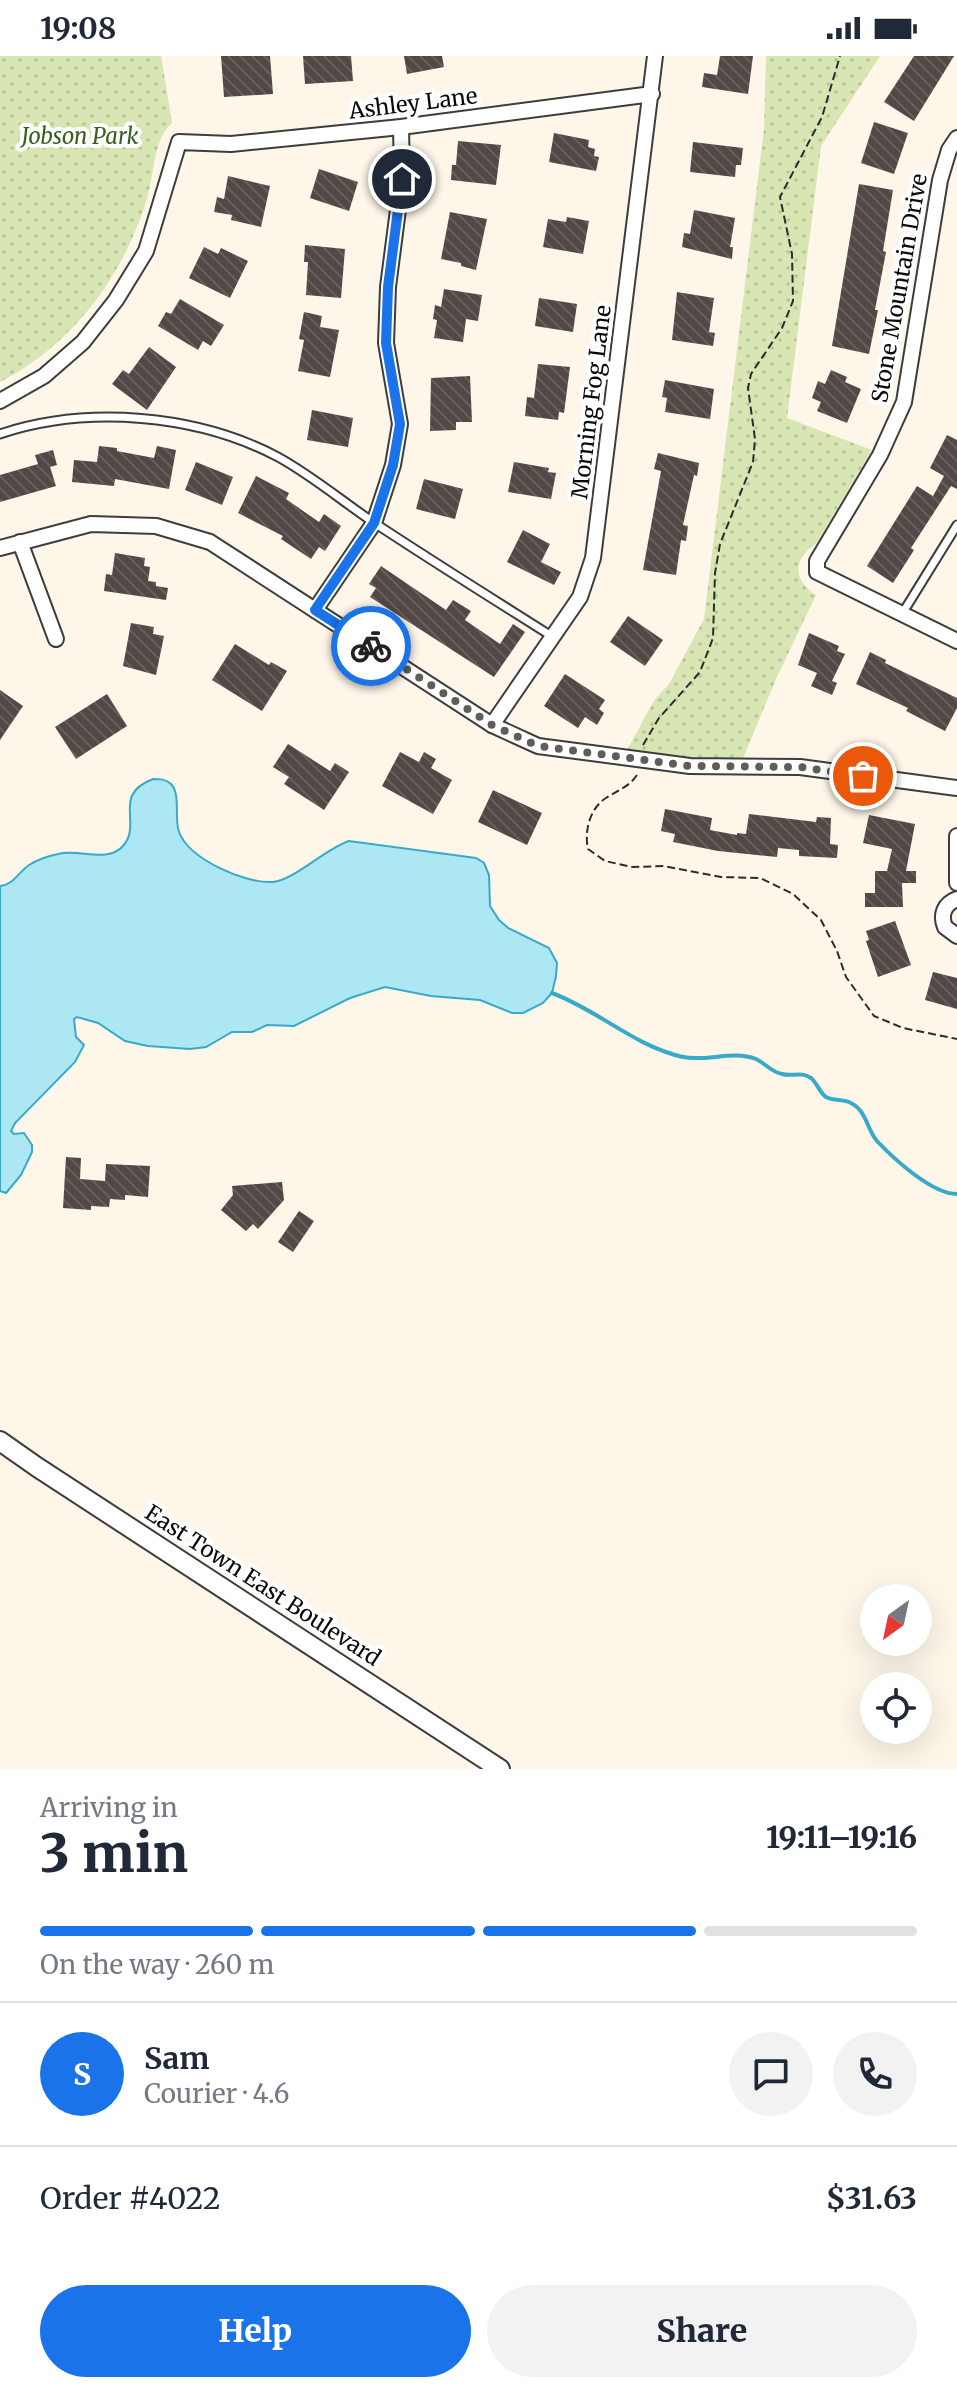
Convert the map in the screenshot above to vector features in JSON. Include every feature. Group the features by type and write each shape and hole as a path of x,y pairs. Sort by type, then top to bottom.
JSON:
{"street":[{"name":"Morning Fog Lane","path":"492,725 580,597 593,558 655,56"},
{"name":"Ashley Lane","path":"0,401 44,376 64,359 83,342 116,300 146,251 179,142 231,144 401,127 652,94"},
{"path":"315,610 374,523 393,465 400,424 386,343 388,287 402,179 401,127"},
{"name":"Stone Mountain Drive","path":"902,614 817,572 817,561 880,455 904,402 940,180 954,147"},
{"path":"0,548 91,524 156,526 210,542 492,725 538,746 690,766 800,767 957,788"},
{"path":"20,542 56,639"},
{"path":"902,614 957,641"},
{"path":"957,836 957,883"},
{"path":"957,899 948,905 943,915 945,927 957,936"},
{"name":"East Town East Boulevard","path":"0,1441 500,1769"}],"lane":[{"path":"0,434 67,420 136,418 215,430 279,457 374,523 553,637"},
{"path":"902,614 957,525"}],"path":[{"path":"840,56 822,117 780,197 792,254 793,301 782,328 751,374 748,388 755,439 753,462 720,544 715,573 713,638 700,672 645,739 636,778 625,788 603,799 589,819 585,836 588,849 605,861 632,867 663,866 721,877 760,878 793,894 821,920 846,977 874,1016 903,1028 957,1039"}],"green space":[{"name":"Jobson Park","path":"0,56 161,56 172,123 161,138 149,192 136,230 108,283 72,329 26,367 0,382"},
{"path":"766,56 880,56 821,146 787,418 872,450 816,544 799,563 803,583 816,595 741,763 625,754 653,702 669,684 704,619 764,129"}],"water":[{"path":"153,779 167,781 174,788 179,832 185,842 219,868 248,879 261,882 281,880 349,841 476,858 484,863 489,875 490,906 499,920 508,928 549,948 557,963 552,993 543,1003 523,1013 512,1013 480,1000 431,996 385,987 350,998 294,1026 267,1025 252,1032 232,1032 206,1047 190,1049 125,1041 98,1023 77,1017 74,1019 76,1037 84,1045 75,1062 15,1123 11,1131 14,1134 24,1133 32,1145 32,1152 21,1175 6,1193 0,1191 0,886 12,881 29,865 50,856 66,853 101,855 116,851 128,837 133,793"}],"building":[{"path":"221,56 270,56 273,94 224,97"},
{"path":"303,56 351,56 353,81 305,84"},
{"path":"404,56 442,56 444,67 407,74"},
{"path":"720,56 753,56 748,94 702,87 704,73 717,75"},
{"path":"914,56 954,56 914,121 884,102"},
{"path":"874,122 908,133 894,174 861,163"},
{"path":"554,133 589,140 588,147 595,149 594,156 599,157 596,171 549,162"},
{"path":"458,141 501,145 496,185 451,180"},
{"path":"693,142 743,148 741,165 736,165 735,177 690,172"},
{"path":"319,169 358,182 349,211 310,198"},
{"path":"228,176 270,186 261,227 231,220 232,215 214,212 217,197 224,199"},
{"path":"859,184 893,190 875,310 878,310 869,354 832,346"},
{"path":"694,210 735,218 730,247 733,247 732,259 682,247 684,233 690,234"},
{"path":"450,212 487,219 476,270 441,259"},
{"path":"567,217 589,221 583,254 543,247 548,219 566,222"},
{"path":"305,245 345,249 341,298 306,295 308,262 304,262"},
{"path":"204,247 218,254 221,248 248,261 230,298 189,278"},
{"path":"444,289 482,295 478,321 466,319 463,342 434,338 437,320 433,319 435,305 441,307"},
{"path":"677,292 714,298 709,332 715,333 713,346 672,340"},
{"path":"539,298 577,304 573,332 535,326"},
{"path":"180,299 224,325 211,346 203,341 198,350 158,326 166,312 171,314"},
{"path":"304,312 322,316 320,327 339,330 330,377 298,371 304,340 299,339"},
{"path":"149,347 176,367 147,410 112,384 123,370 129,374"},
{"path":"538,364 570,367 564,413 559,412 558,420 525,416 527,397 534,398"},
{"path":"831,370 847,377 845,382 861,389 847,423 817,411 821,402 812,398 818,381 825,384"},
{"path":"470,376 472,422 456,422 456,430 430,431 431,378"},
{"path":"665,380 714,389 710,419 665,412 667,398 662,397"},
{"path":"312,410 353,418 348,447 307,440"},
{"path":"947,435 957,440 957,489 951,486 911,548 914,550 893,583 867,566 917,486 933,496 944,476 930,468"},
{"path":"99,446 154,458 157,446 176,450 169,489 115,479 114,486 72,482 74,460 97,462"},
{"path":"53,450 57,465 50,467 56,486 0,502 0,475 38,464 35,455"},
{"path":"658,453 699,463 683,525 688,526 686,541 681,540 676,575 643,570 661,471 654,469"},
{"path":"196,462 233,477 222,505 185,490"},
{"path":"514,462 549,468 548,472 556,473 551,499 508,492"},
{"path":"256,476 289,493 286,499 319,522 324,514 341,526 325,551 319,547 311,559 281,539 283,536 238,513"},
{"path":"424,479 463,489 455,519 416,509"},
{"path":"523,530 550,544 541,562 561,572 554,585 507,562"},
{"path":"115,553 145,558 144,566 150,567 148,581 168,588 166,600 104,591 106,574 112,575"},
{"path":"381,566 446,610 453,600 471,611 465,620 500,644 513,624 525,632 494,677 370,597 376,588 369,584"},
{"path":"628,616 663,640 645,666 610,642"},
{"path":"131,623 154,627 153,634 164,636 156,675 123,666"},
{"path":"809,633 839,646 837,651 845,654 832,681 837,683 832,695 811,686 817,673 798,665"},
{"path":"235,644 269,665 271,662 287,671 262,711 212,680"},
{"path":"870,652 886,660 885,663 957,698 957,708 945,731 906,711 908,708 856,684"},
{"path":"565,674 605,700 599,709 604,713 597,725 585,717 578,728 544,706"},
{"path":"0,690 23,706 0,740"},
{"path":"107,694 127,726 76,759 55,727"},
{"path":"288,744 330,771 335,763 349,772 324,810 284,784 289,777 273,767"},
{"path":"400,752 419,762 424,752 436,759 431,768 452,780 433,814 382,786"},
{"path":"493,790 542,813 527,845 478,822"},
{"path":"665,809 712,818 710,830 737,835 746,834 749,814 816,822 817,817 831,818 830,844 838,845 837,858 799,856 799,850 778,848 777,857 718,851 673,842 675,834 661,831"},
{"path":"869,815 915,824 906,871 916,871 916,883 902,883 903,907 865,907 865,893 875,893 875,871 887,871 892,849 863,843"},
{"path":"895,921 911,965 878,977 866,941 869,940 866,931"},
{"path":"933,972 957,978 957,1009 925,1000"},
{"path":"66,1157 81,1158 80,1179 105,1181 106,1164 150,1166 148,1197 125,1195 125,1200 110,1199 109,1207 91,1206 91,1210 63,1208"},
{"path":"282,1182 284,1200 258,1229 253,1224 246,1231 221,1210 233,1195 232,1186"},
{"path":"299,1211 314,1221 293,1252 278,1242"}],"waterway":[{"path":"552,993 665,1052 692,1058 747,1057 778,1073 807,1076 826,1097 855,1105 877,1141 914,1174 936,1188 957,1194"}],"way so far":[{"path":"371,646 492,725 538,746 690,766 800,767 863,776"}],"route":[{"path":"371,646 315,610 374,523 393,465 400,424 386,343 388,287 402,179"}]}
